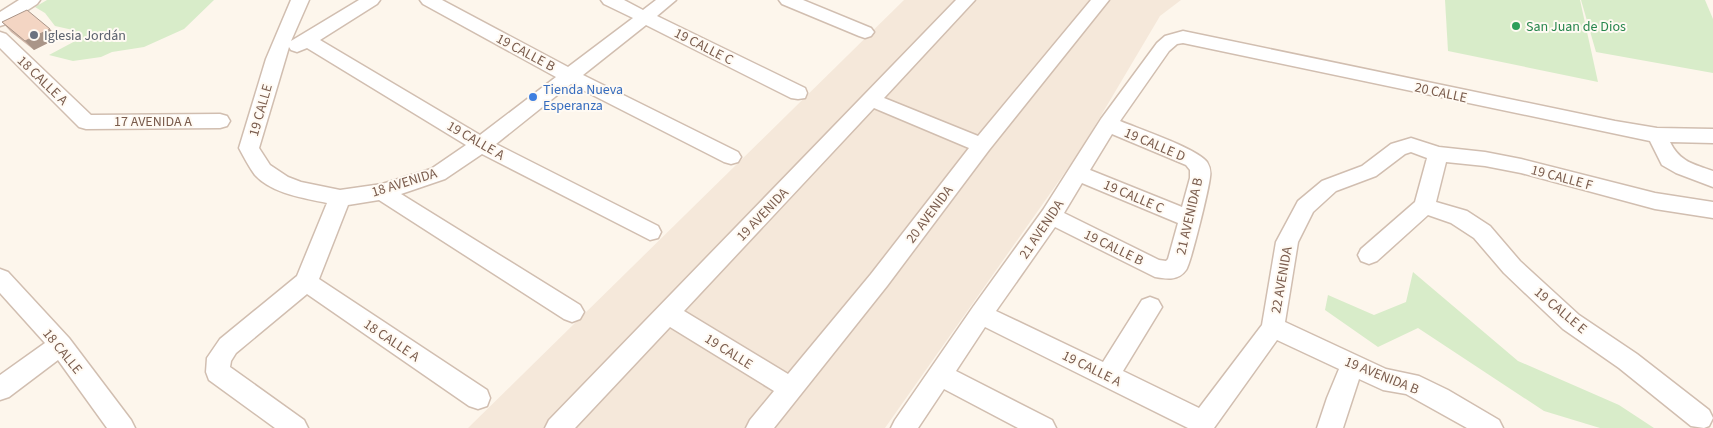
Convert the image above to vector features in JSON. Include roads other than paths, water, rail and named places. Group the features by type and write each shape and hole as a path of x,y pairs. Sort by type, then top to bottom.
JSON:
{"street":[{"path":"0,20 31,0"},
{"name":"19 CALLE","path":"300,0 275,59 249,148 262,170 281,182 296,189 340,198"},
{"path":"275,59 371,0"},
{"name":"19 CALLE B","path":"429,0 570,76 731,157"},
{"name":"19 CALLE C","path":"610,0 798,93"},
{"name":"18 AVENIDA","path":"340,198 382,192 438,174 481,145 667,0"},
{"path":"788,0 865,32"},
{"name":"19 AVENIDA","path":"558,428 966,0"},
{"name":"20 AVENIDA","path":"759,428 879,280 982,145 1100,0"},
{"name":"19 CALLE A","path":"314,36 481,145 650,232"},
{"name":"21 AVENIDA","path":"904,428 981,314 1051,216 1108,124 1163,47 1171,40 1183,37"},
{"name":"20 CALLE","path":"1183,37 1452,95 1657,135 1707,137"},
{"name":"18 CALLE A","path":"0,38 86,122"},
{"path":"872,100 982,145"},
{"name":"17 AVENIDA A","path":"86,122 220,121"},
{"name":"19 CALLE D","path":"1108,124 1193,160 1200,168"},
{"path":"1657,135 1669,160 1683,168 1713,179"},
{"name":"19 CALLE F","path":"1411,145 1438,154 1485,159 1520,166 1655,201 1713,210"},
{"name":"22 AVENIDA","path":"1202,425 1273,327 1287,242 1305,208 1329,186 1369,171 1398,149 1411,145"},
{"path":"1369,255 1424,206 1438,154"},
{"name":"21 AVENIDA B","path":"1178,264 1200,178 1200,168"},
{"name":"19 CALLE C","path":"1078,173 1190,219"},
{"path":"382,192 572,312"},
{"path":"295,428 218,372 219,358 228,346 306,282 340,198"},
{"name":"19 CALLE E","path":"1424,206 1459,217 1482,232 1512,267 1571,322 1628,361 1700,418"},
{"name":"19 CALLE B","path":"1051,216 1156,268 1170,271 1178,264"},
{"name":"18 CALLE","path":"0,278 60,345 122,428"},
{"name":"18 CALLE A","path":"306,282 478,398"},
{"path":"1108,376 1150,307"},
{"name":"19 CALLE","path":"667,313 791,390"},
{"name":"19 CALLE A","path":"981,314 1108,376 1202,425"},
{"name":"19 AVENIDA B","path":"1273,327 1383,378 1410,384 1490,428"},
{"path":"0,389 60,345"},
{"path":"1330,428 1339,398 1353,364"},
{"path":"940,375 1043,428"}],"place":[{"name":"San Juan de Dios","path":"1516,26"},
{"name":"Iglesia Jordán","path":"34,35"},
{"name":"Tienda Nueva Esperanza","path":"533,97"}]}
